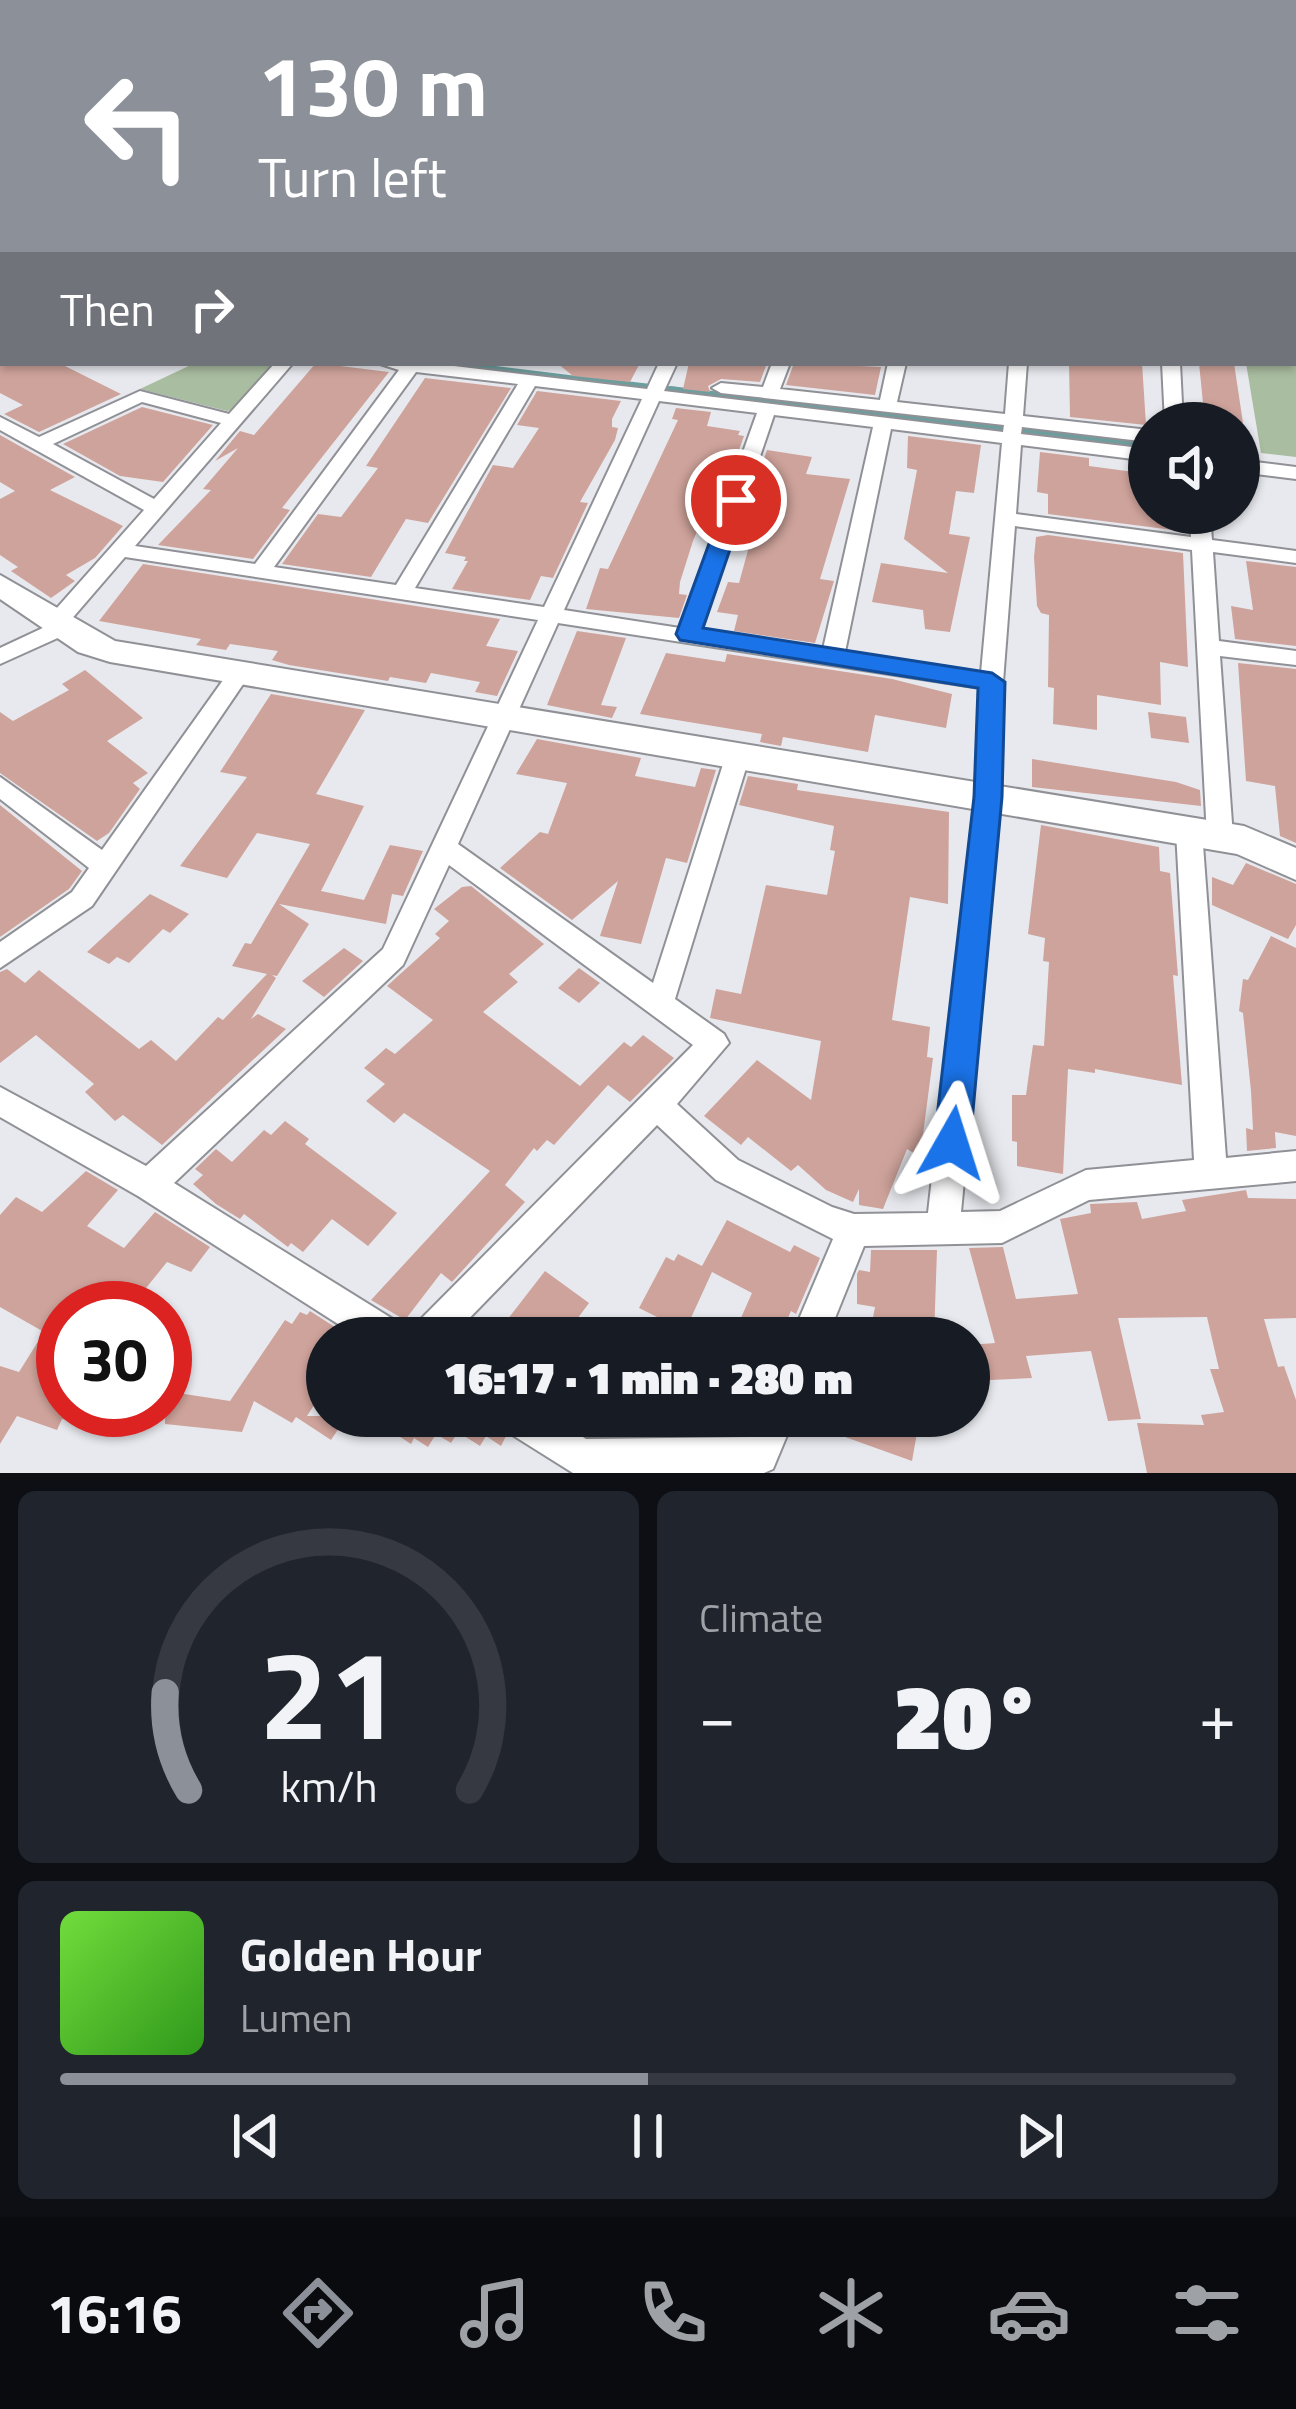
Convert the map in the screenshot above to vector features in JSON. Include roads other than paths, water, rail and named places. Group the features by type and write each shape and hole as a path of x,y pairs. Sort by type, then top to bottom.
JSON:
{"street":[{"path":"0,657 59,625 281,366"},
{"path":"261,570 411,366 538,370 656,389 1013,429 1128,435"},
{"path":"149,1185 393,957 667,366"},
{"path":"689,634 780,366"},
{"path":"833,657 897,366"},
{"path":"943,1229 988,797 992,682 1018,366"},
{"path":"1171,366 1173,402"},
{"path":"403,591 538,370"},
{"path":"39,444 140,396 233,421"},
{"path":"0,422 144,504 158,505"},
{"path":"1013,429 1128,451"},
{"path":"1260,469 1296,473"},
{"path":"1005,519 1296,557"},
{"path":"1201,534 1208,646 1205,834 1211,1176"},
{"path":"120,550 992,682"},
{"path":"0,585 59,625 110,651 1244,841 1296,865"},
{"path":"1208,646 1296,658"},
{"path":"0,957 82,899 238,674"},
{"path":"656,1000 667,988 738,755"},
{"path":"0,786 104,866"},
{"path":"445,848 714,1043 447,1317"},
{"path":"0,1101 149,1185 359,1317"},
{"path":"656,1105 727,1170 825,1221 854,1230 1002,1227 1086,1185 1296,1166"},
{"path":"818,1317 854,1230"},
{"path":"549,1437 582,1458 760,1456 768,1437"}],"water":[{"path":"670,386 1128,440 1128,448 668,392"}],"waterway":[{"path":"476,366 587,380"},
{"path":"574,378 587,380"},
{"path":"587,380 676,390"},
{"path":"587,380 599,381"}]}
